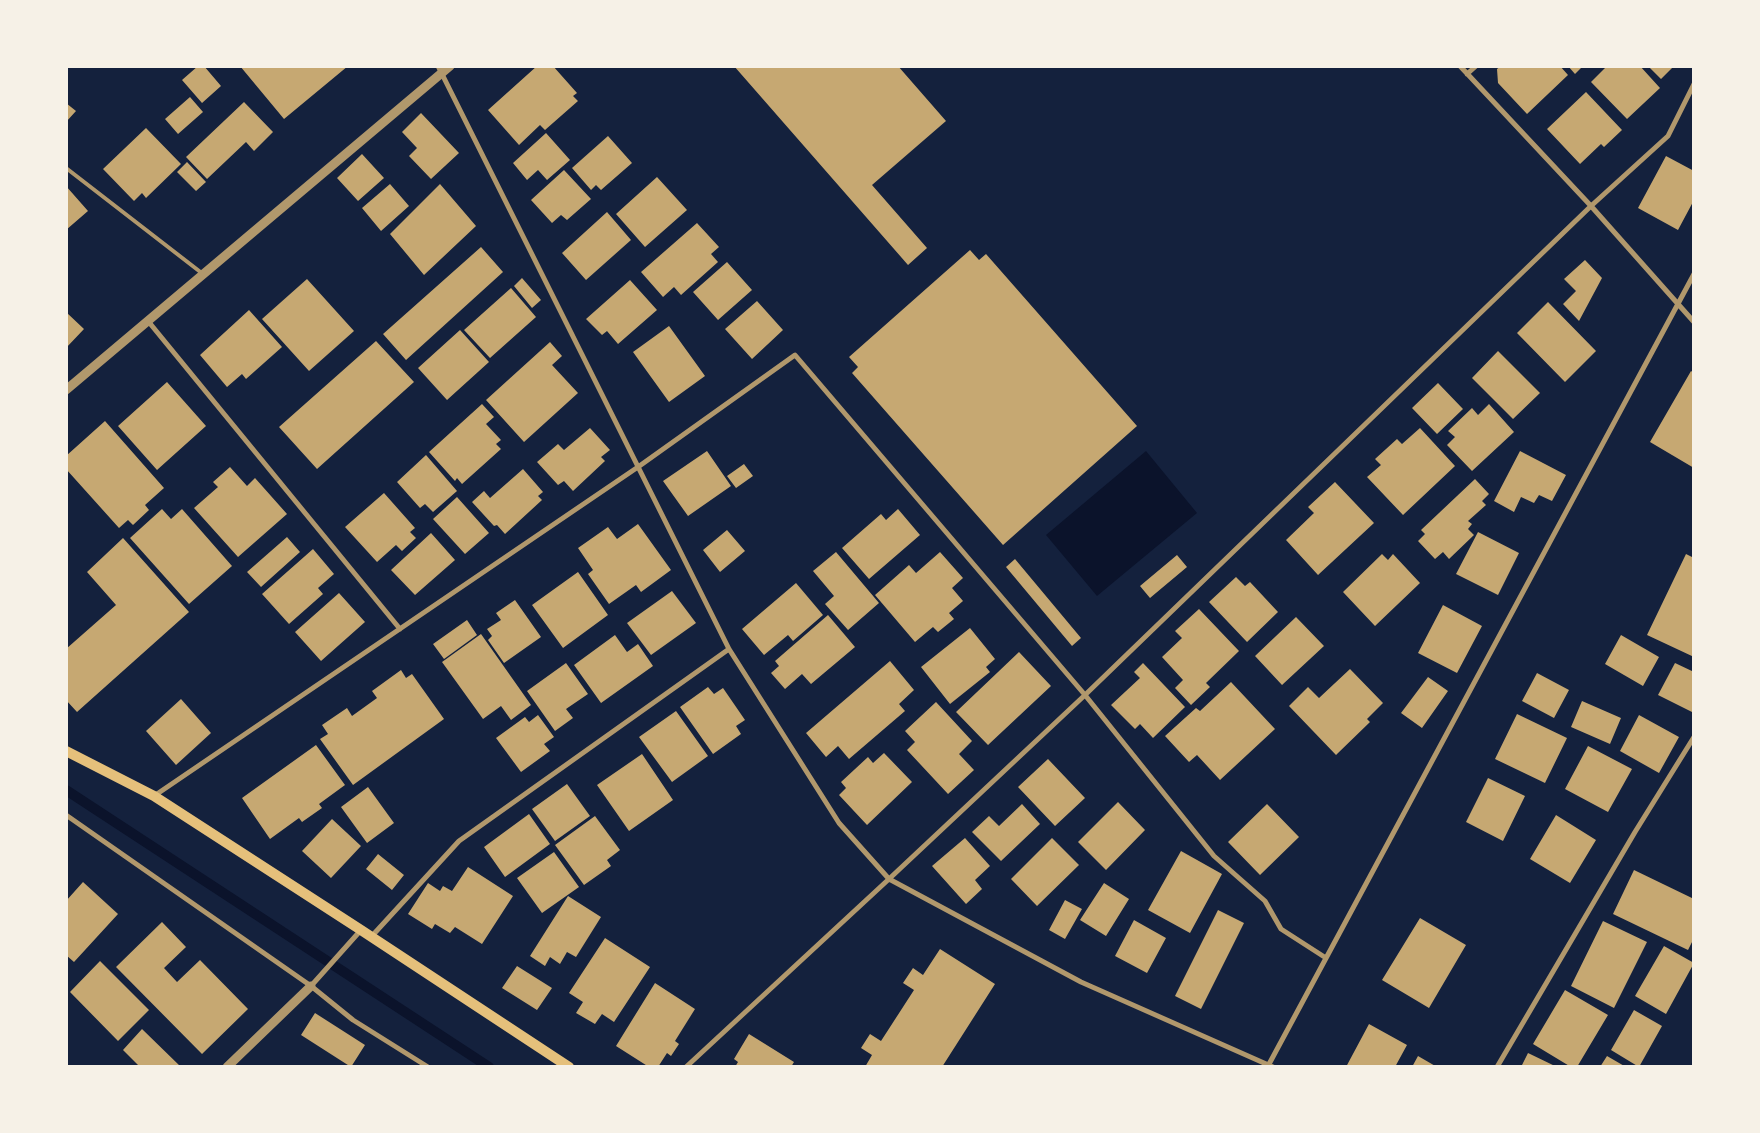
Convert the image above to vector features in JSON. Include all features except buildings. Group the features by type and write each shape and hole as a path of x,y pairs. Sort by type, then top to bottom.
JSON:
{"main road":[{"path":"66,751 154,796 569,1067"}],"street":[{"path":"66,390 204,274 439,70 450,66"},
{"path":"1460,66 1591,206 1694,322"},
{"path":"1468,74 1476,66"},
{"path":"439,70 729,649 839,823 889,880 1081,982 1270,1066 1326,958 1694,274"},
{"path":"686,1067 889,880 1085,695 1591,206 1668,136 1694,84"},
{"path":"148,322 400,629"},
{"path":"154,796 638,467 795,356 1085,695 1214,856 1266,901 1281,929 1326,958"},
{"path":"371,937 459,841 729,649"},
{"path":"1496,1067 1635,832 1694,737"},
{"path":"66,815 311,986 353,1020 428,1067"},
{"path":"227,1067 311,986 361,930"}],"lane":[{"path":"66,168 204,274"}],"water":[{"path":"1146,451 1197,513 1097,596 1046,535"}],"waterway":[{"path":"66,790 489,1067"}]}
